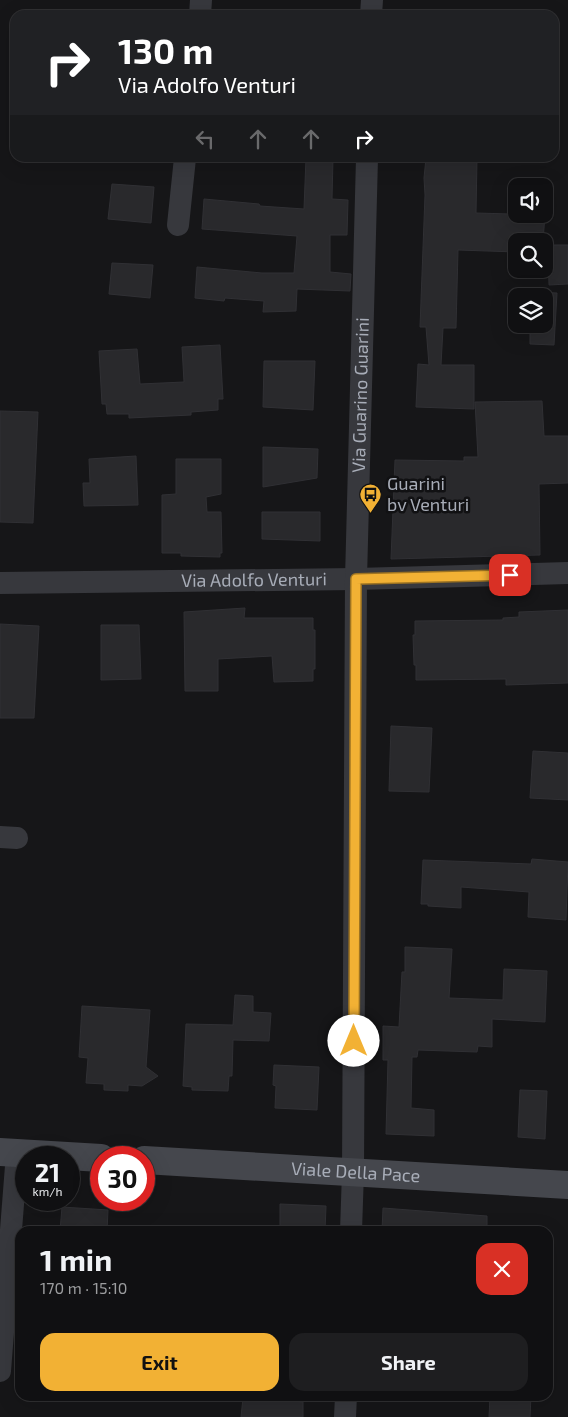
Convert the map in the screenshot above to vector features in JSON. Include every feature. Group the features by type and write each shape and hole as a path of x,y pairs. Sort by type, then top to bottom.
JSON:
{"street":[{"path":"178,226 185,162"},
{"name":"Via Guarino Guarini","path":"351,1226 356,579 368,162"},
{"name":"Via Adolfo Venturi","path":"0,582 356,579 568,573"},
{"path":"0,1371 8,1153 90,1157"},
{"name":"Viale Della Pace","path":"155,1161 568,1185"},
{"path":"345,1417 346,1401"}],"building":[{"path":"306,162 333,162 332,199 348,200 347,235 330,235 330,272 351,274 350,291 297,289 296,311 263,312 264,301 225,298 224,301 195,298 197,267 262,273 294,273 297,236 202,229 204,199 304,209"},
{"path":"426,162 477,162 476,213 508,214 508,223 544,223 544,233 508,233 508,252 458,250 456,328 443,328 441,365 474,365 474,409 416,407 418,364 429,365 426,327 420,327"},
{"path":"112,184 154,187 151,223 108,219"},
{"path":"553,245 568,245 568,284 549,285 549,278 553,278"},
{"path":"112,263 153,265 150,298 109,294"},
{"path":"553,293 557,293 554,345 530,344 530,333 553,333"},
{"path":"220,345 223,399 218,399 218,410 191,412 191,415 129,418 129,414 107,414 106,404 102,404 99,351 137,349 140,384 184,382 182,347"},
{"path":"264,361 315,361 313,410 263,407"},
{"path":"542,401 544,436 568,436 568,483 539,484 540,555 391,559 395,460 464,461 464,457 478,457 475,402"},
{"path":"0,411 38,412 33,523 0,522"},
{"path":"263,447 318,449 317,478 263,487"},
{"path":"136,456 138,505 84,506 83,483 90,483 89,459"},
{"path":"176,459 221,459 221,494 206,497 207,512 221,512 222,553 220,553 220,557 181,556 181,553 162,553 162,495 176,494"},
{"path":"262,512 320,512 320,541 262,539"},
{"path":"245,608 244,618 313,618 313,630 315,630 315,669 313,669 313,681 274,682 272,656 218,659 218,691 185,691 184,612"},
{"path":"568,610 568,683 506,685 506,679 416,680 413,635 415,635 415,621 503,620 503,618 519,617 519,612"},
{"path":"0,624 39,626 34,718 0,718"},
{"path":"101,625 139,625 141,679 101,680"},
{"path":"391,726 432,728 429,792 389,791"},
{"path":"533,751 568,753 568,800 530,798"},
{"path":"532,859 568,862 566,920 528,917 529,892 461,887 461,908 421,904 423,860 531,864"},
{"path":"405,947 452,949 449,998 503,1000 504,969 547,971 545,1022 492,1019 492,1047 478,1046 477,1052 418,1050 417,1057 412,1057 411,1108 434,1110 434,1136 386,1134 388,1060 383,1060 383,1026 399,1027 402,972 405,972"},
{"path":"235,995 253,996 253,1012 271,1013 269,1041 233,1040 232,1076 229,1076 228,1091 192,1090 192,1087 183,1086 186,1024 233,1025"},
{"path":"82,1006 150,1010 146,1067 158,1076 142,1086 128,1085 128,1091 104,1090 104,1084 86,1083 88,1058 79,1057"},
{"path":"274,1065 319,1067 317,1110 275,1108 276,1086 273,1085"},
{"path":"520,1090 547,1091 545,1139 518,1137"},
{"path":"280,1204 326,1206 325,1226 280,1226"},
{"path":"80,1208 90,1209 90,1211 108,1211 107,1226 60,1226 62,1211 80,1211"},
{"path":"383,1208 487,1216 487,1226 382,1226"},
{"path":"243,1401 303,1402 303,1417 241,1417"},
{"path":"490,1401 531,1401 530,1417 489,1417"}],"place":[{"name":"Guarini bv Venturi","path":"371,513"}],"route":[{"path":"354,1041 356,579 510,575"}]}
